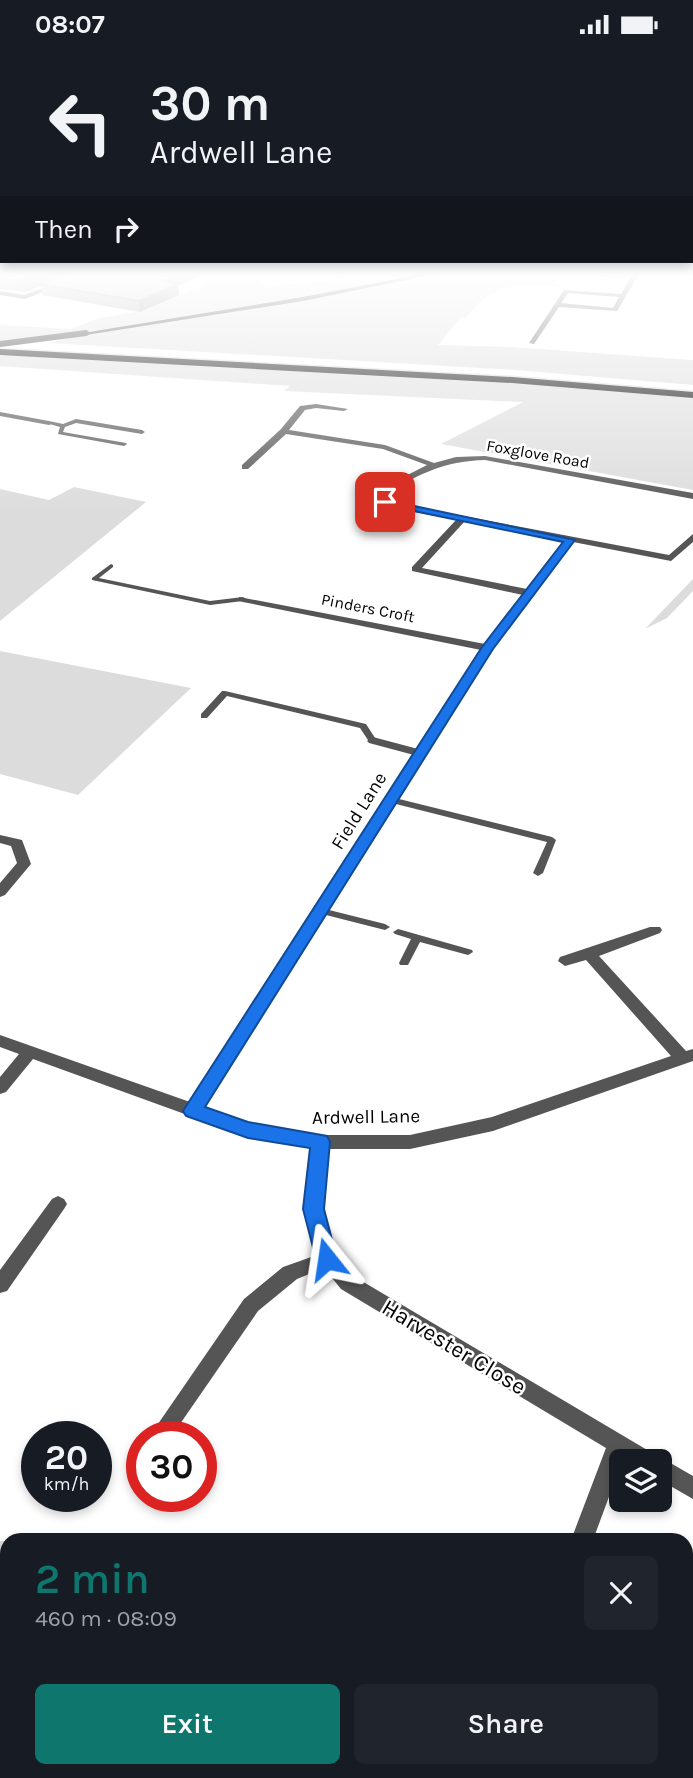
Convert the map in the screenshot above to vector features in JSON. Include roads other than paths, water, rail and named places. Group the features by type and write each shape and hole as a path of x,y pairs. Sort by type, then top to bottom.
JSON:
{"highway":[{"path":"13,353 498,379 693,395"},
{"path":"187,353 502,369 693,385"}],"street":[{"path":"245,467 284,431 303,408 316,406 344,409"},
{"path":"0,414 49,423"},
{"path":"284,431 385,447 432,464"},
{"name":"Foxglove Road","path":"693,496 485,458 432,464 385,490 381,496 392,505 671,558 693,537"},
{"path":"462,519 415,569 530,593"},
{"name":"Field Lane","path":"193,1111 488,647 570,540"},
{"name":"Pinders Croft","path":"243,599 488,647"},
{"path":"373,741 421,753"},
{"path":"0,839 17,843 24,863 0,892"},
{"path":"565,961 654,930"},
{"path":"589,954 688,1057"},
{"name":"Ardwell Lane","path":"0,1041 248,1130 320,1142 410,1142 493,1124 688,1057"},
{"path":"0,1088 30,1051"},
{"name":"Harvester Close","path":"320,1142 313,1209 327,1259 348,1283 626,1449"},
{"path":"0,1285 58,1204"},
{"path":"170,1421 251,1305 290,1273 327,1259"},
{"path":"585,1533 618,1445"},
{"path":"672,1475 693,1488"}],"lane":[{"path":"49,423 63,426 76,421 142,432"},
{"path":"63,426 60,433 124,444"},
{"path":"111,566 94,579 210,603 243,599"},
{"path":"204,716 225,693 363,726 373,741"},
{"path":"391,800 552,840 538,873"},
{"path":"321,911 385,927"},
{"path":"398,932 468,952"},
{"path":"404,963 417,937"}]}
